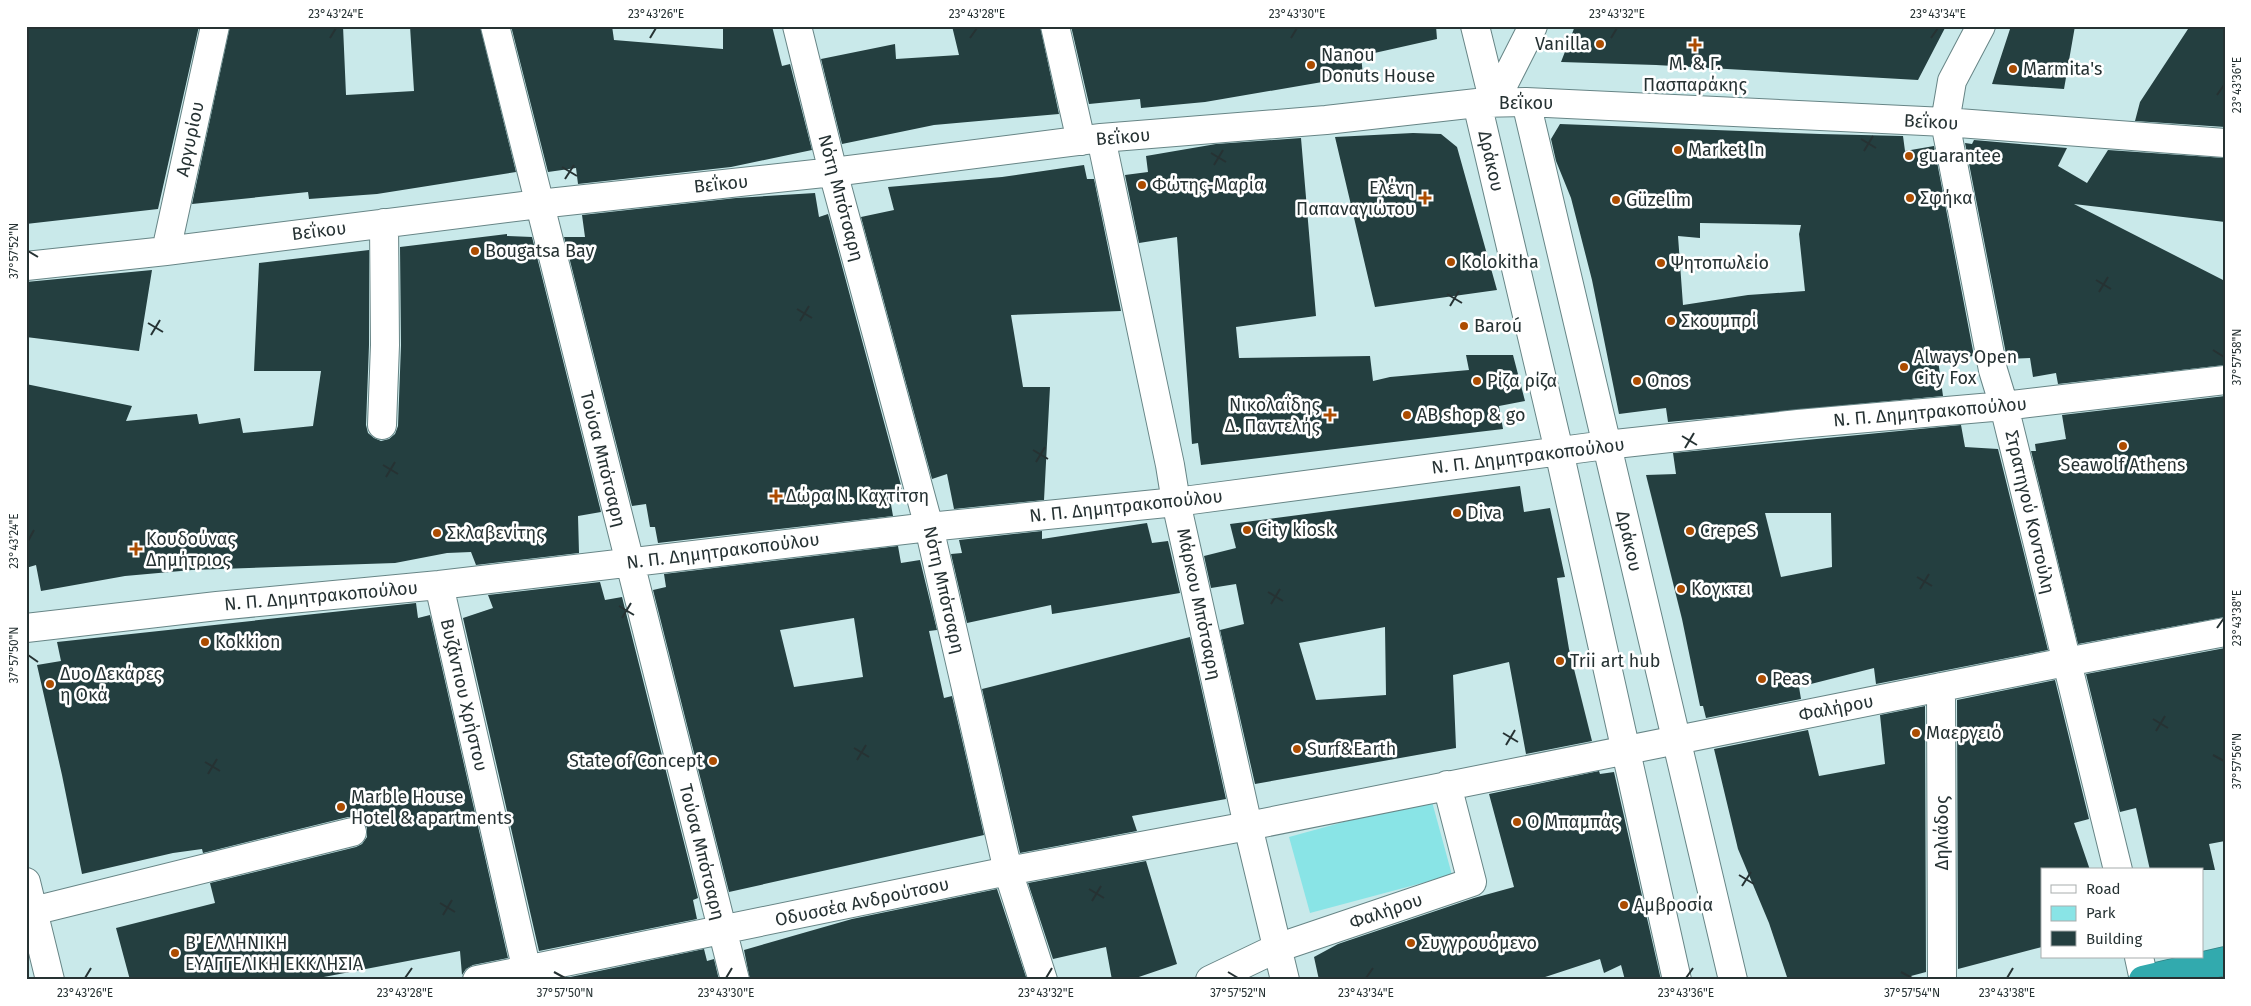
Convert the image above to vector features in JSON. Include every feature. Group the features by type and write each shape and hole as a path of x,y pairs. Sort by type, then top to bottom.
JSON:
{"highway":[{"path":"2143,980 2225,961"}],"street":[{"name":"Αργυρίου","path":"166,251 215,26"},
{"name":"Τούσα Μπότσαρη","path":"495,26 735,980"},
{"name":"Νότη Μπότσαρη","path":"798,26 833,172 929,527 1008,871 1043,980"},
{"name":"Μάρκου Μπότσαρη","path":"1055,26 1091,140 1170,465 1176,502 1248,826 1285,980"},
{"name":"Δράκου","path":"1476,26 1485,103 1559,451 1678,980"},
{"path":"1485,103 1533,26"},
{"path":"1945,122 1952,81 1981,26"},
{"name":"Βεΐκου","path":"26,266 166,251 539,204 833,172 1091,140 1326,120 1485,103 1526,102 1945,122 2225,143"},
{"name":"Δράκου","path":"1526,102 1733,980"},
{"name":"Στρατηγού Κοντούλη","path":"1945,122 1993,370 2004,406 2118,868"},
{"path":"382,425 385,345 384,223"},
{"name":"Ν. Π. Δημητρακοπούλου","path":"26,628 217,606 439,585 929,527 1176,502 1606,445 1798,424 2004,406 2225,380"},
{"name":"Βυζάντιου Χρήστου","path":"439,585 528,975"},
{"name":"Φαλήρου","path":"1248,826 2066,662 2225,632"},
{"name":"Δηλιάδος","path":"1941,687 1942,980"},
{"name":"Φαλήρου","path":"1210,980 1277,948 1472,882 1448,786"},
{"name":"Οδυσσέα Ανδρούτσου","path":"477,980 528,975 722,931 1008,871 1248,826"},
{"path":"33,911 352,832"},
{"path":"26,882 50,980"},
{"path":"2139,958 2143,980"}],"green space":[{"path":"1431,798 1452,875 1310,913 1289,837"}],"building":[{"path":"26,26 199,26 158,209 26,224"},
{"path":"230,26 343,26 346,95 414,91 410,26 480,26 516,172 377,194 309,199 308,192 192,204"},
{"path":"511,26 612,26 614,40 723,49 723,26 772,26 782,66 790,64 812,150 731,167 578,184 576,168 548,172"},
{"path":"952,26 1040,26 1059,114 934,125 842,144 821,59 895,44 896,59 959,55"},
{"path":"1071,26 1436,26 1437,39 1361,56 1363,75 1205,102 1141,108 1140,99 1089,104"},
{"path":"1575,26 1946,26 1918,80 1656,65 1561,62"},
{"path":"2011,26 2075,26 2064,89 1992,84"},
{"path":"2190,26 2225,26 2225,127 2135,121 2140,102"},
{"path":"1560,124 1903,136 1905,151 1934,146 1974,356 1938,360 1943,396 1668,422 1666,408 1619,414 1592,280 1571,198 1556,161 1551,139","holes":["1700,223 1801,225 1799,234 1805,291 1748,295 1683,305 1678,236 1700,238"]},
{"path":"1413,133 1441,134 1457,147 1497,290 1375,307 1335,137"},
{"path":"1301,138 1316,316 1236,327 1239,358 1370,356 1373,381 1390,377 1469,370 1466,355 1513,355 1525,401 1499,406 1503,429 1201,465 1198,443 1192,444 1177,237 1139,243 1125,175 1148,172 1146,156 1216,144"},
{"path":"1974,140 2067,148 2058,166 2087,183 2108,150 2225,158 2225,222 2074,204 2225,281 2225,365 2058,384 2056,373 2033,377 2030,358 2007,359 1965,143 1972,144"},
{"path":"1084,165 1087,179 1094,179 1121,311 1011,315 1023,387 1050,387 1044,500 954,509 947,474 932,479 861,217 894,210 888,187 1002,177"},
{"path":"815,193 819,217 828,214 902,489 889,493 893,516 658,543 655,527 650,527 646,504 632,506 564,237 585,237 582,215 736,198"},
{"path":"507,234 507,236 532,237 601,512 578,516 579,553 476,565 471,552 447,553 395,563 192,570 125,576 41,591 36,565 26,568 26,384 132,406 126,421 197,414 199,424 240,418 243,433 313,426 321,371 254,371 259,263 369,250 369,345 366,425 368,433 374,438 381,441 389,439 395,434 398,426 401,345 400,247"},
{"path":"152,270 139,351 26,337 26,282"},
{"path":"2225,396 2225,617 2078,644 2031,451 2036,451 2035,444 2066,439 2062,415"},
{"path":"1961,425 1965,447 1998,449 2048,650 1876,684 1874,668 1799,687 1801,699 1706,718 1703,706 1700,706 1682,619 1646,475 1676,474 1673,453","holes":["1765,513 1831,513 1832,567 1781,577"]},
{"path":"1520,486 1524,512 1550,508 1565,577 1557,578 1569,649 1592,741 1526,754 1509,662 1453,675 1456,748 1255,784 1220,630 1244,624 1236,584 1211,588 1204,556 1236,548 1230,524","holes":["1385,627 1386,695 1316,700 1299,643"]},
{"path":"1147,523 1152,543 1168,541 1180,593 1052,614 1051,605 967,623 951,554 962,553 959,540 1042,531 1042,539"},
{"path":"898,546 901,563 920,560 937,630 929,631 944,698 952,696 984,835 729,892 653,590 666,587 664,574","holes":["854,618 863,677 794,687 780,630"]},
{"path":"600,582 605,600 622,597 698,898 693,900 697,919 539,951 463,618 493,608 488,595"},
{"path":"416,603 418,618 430,615 508,958 473,965 466,969 462,975 460,951 308,980 130,980 116,928 215,903 210,883 356,847 362,844 367,837 367,828 364,822 357,817 348,817 203,853 202,849 173,853 82,874 37,665 61,661 57,642"},
{"path":"1190,637 1226,799 1132,816 1137,831 1020,853 982,689"},
{"path":"2225,648 2225,841 2209,844 2215,870 2204,870 2204,868 2150,868 2136,808 2120,812 2086,674"},
{"path":"2055,680 2089,819 2074,823 2089,868 2041,868 2041,947 1958,969 1957,700"},
{"path":"1925,706 1926,972 1896,980 1788,980 1769,923 1738,849 1714,749 1808,730 1819,776 1885,764 1880,715"},
{"path":"1599,771 1600,774 1614,772 1661,980 1625,980 1621,965 1604,973 1600,959 1536,980 1319,980 1314,957 1338,944 1474,898 1514,887 1489,794"},
{"path":"1146,861 1177,964 1130,980 1112,980 1106,947 1053,959 1028,883"},
{"path":"997,889 1027,980 750,980 744,950 852,919"},
{"path":"704,949 707,961 714,959 719,980 556,980"}],"place":[{"name":"Vanilla","path":"1600,44"},
{"name":"Μ. & Γ. Πασπαράκης","path":"1695,45"},
{"name":"Nanou Donuts House","path":"1311,65"},
{"name":"Marmita's","path":"2013,69"},
{"name":"Market In","path":"1678,150"},
{"name":"guarantee","path":"1909,156"},
{"name":"Φώτης-Μαρία","path":"1142,185"},
{"name":"Ελένη Παπαναγιώτου","path":"1425,198"},
{"name":"Σφήκα","path":"1910,198"},
{"name":"Güzelim","path":"1616,200"},
{"name":"Bougatsa Bay","path":"475,251"},
{"name":"Kolokitha","path":"1451,262"},
{"name":"Ψητοπωλείο","path":"1661,263"},
{"name":"Σκουμπρί","path":"1671,321"},
{"name":"Baroú","path":"1464,326"},
{"name":"Always Open City Fox","path":"1904,367"},
{"name":"Ρίζα ρίζα","path":"1477,381"},
{"name":"Onos","path":"1637,381"},
{"name":"Νικολαΐδης Δ. Παντελής","path":"1330,415"},
{"name":"AB shop & go","path":"1407,415"},
{"name":"Seawolf Athens","path":"2123,446"},
{"name":"Δώρα Ν. Καχτίτση","path":"776,496"},
{"name":"Diva","path":"1457,513"},
{"name":"City kiosk","path":"1247,530"},
{"name":"CrepeS","path":"1690,531"},
{"name":"Σκλαβενίτης","path":"437,533"},
{"name":"Κουδούνας Δημήτριος","path":"136,549"},
{"name":"Κογκτει","path":"1681,589"},
{"name":"Kokkion","path":"205,642"},
{"name":"Trii art hub","path":"1560,661"},
{"name":"Peas","path":"1762,679"},
{"name":"Δυο Δεκάρες η Οκά","path":"50,684"},
{"name":"Μαεργειό","path":"1916,733"},
{"name":"Surf&Earth","path":"1297,749"},
{"name":"State of Concept","path":"713,761"},
{"name":"Marble House Hotel & apartments","path":"341,807"},
{"name":"O Μπαμπάς","path":"1517,822"},
{"name":"Αμβροσία","path":"1624,905"},
{"name":"Συγγρουόμενο","path":"1411,943"},
{"name":"Β' ΕΛΛΗΝΙΚΗ ΕΥΑΓΓΕΛΙΚΗ ΕΚΚΛΗΣΙΑ","path":"175,953"}]}
